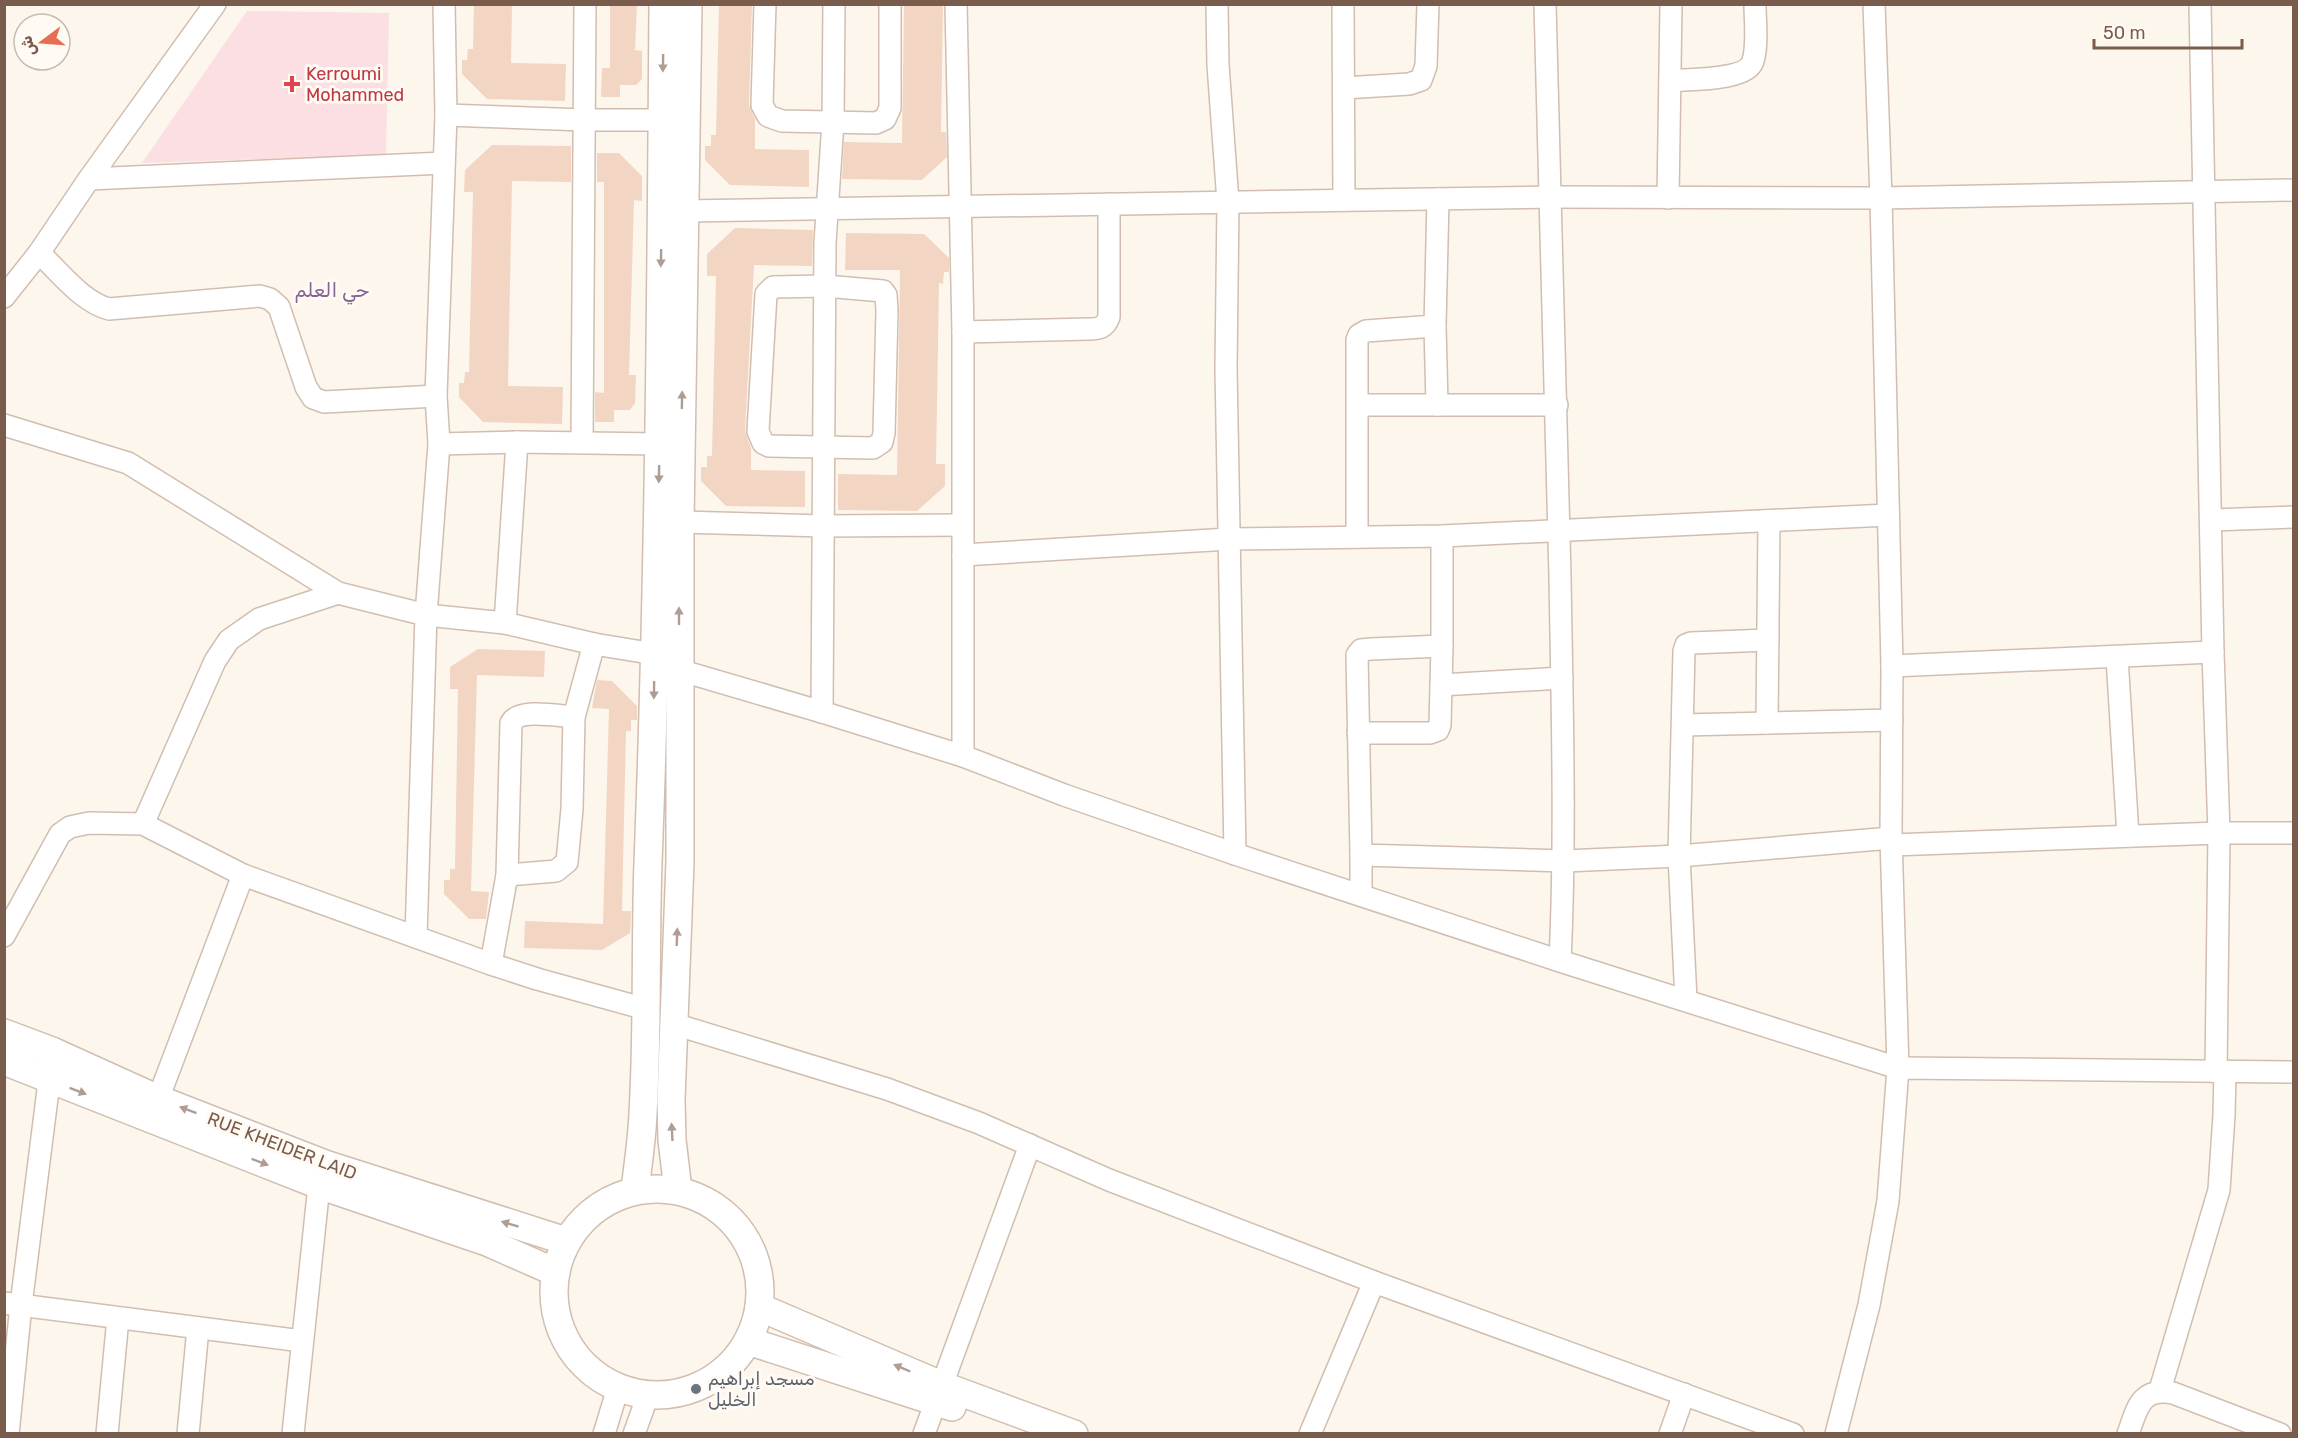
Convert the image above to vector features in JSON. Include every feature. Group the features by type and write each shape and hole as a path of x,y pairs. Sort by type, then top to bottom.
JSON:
{"street":[{"path":"4,297 39,253 89,179 215,4"},
{"path":"416,937 426,615 439,444 436,396 446,115 444,4"},
{"path":"582,442 585,4"},
{"path":"663,4 662,120 685,211 680,522 680,862 671,1100 672,1140 678,1190"},
{"path":"634,1190 643,1116 646,906 655,654 659,444 674,174 688,4"},
{"path":"765,4 762,105 764,112 773,119 782,121 876,123 885,119 890,108 891,4"},
{"path":"822,712 825,286 833,122 834,4"},
{"path":"956,4 963,332 963,756"},
{"path":"1216,4 1228,202 1226,369 1235,854"},
{"path":"1343,4 1344,200"},
{"path":"1344,88 1409,84 1421,80 1426,66 1428,4"},
{"path":"1545,4 1557,405 1565,861 1560,961"},
{"path":"1668,198 1671,4"},
{"path":"1670,81 1734,75 1745,71 1753,62 1755,4"},
{"path":"1836,1434 1869,1305 1888,1201 1898,1068 1892,842 1892,666 1874,4"},
{"path":"2160,1390 2219,1190 2224,1115 2220,1072 2219,832 2213,652 2200,4"},
{"path":"446,115 584,120 662,120"},
{"path":"89,179 444,163"},
{"path":"685,211 1551,197 1881,198 2294,190"},
{"path":"1437,405 1438,199"},
{"path":"963,332 1089,329 1100,328 1107,324 1109,317 1109,204"},
{"path":"39,253 97,306 109,309 260,296 270,299 279,307 306,387 313,398 324,402 436,396"},
{"path":"825,286 883,291 886,295 882,442 873,448 825,446 769,446 760,439 758,418 766,294 773,287 825,286"},
{"path":"1357,537 1357,340 1359,335 1366,331 1436,326"},
{"path":"1358,405 1557,405"},
{"path":"4,426 128,464 338,593 426,615 505,623 594,644 655,654"},
{"path":"505,623 517,442"},
{"path":"439,444 582,442 659,444"},
{"path":"963,555 1229,539 1442,536 1888,515"},
{"path":"2212,520 2294,517"},
{"path":"680,522 824,526 962,525"},
{"path":"1767,723 1768,522"},
{"path":"1358,733 1435,732 1440,725 1442,536"},
{"path":"143,824 215,661 229,640 260,619 338,593"},
{"path":"1686,1000 1679,856 1684,651 1686,645 1691,643 1768,640"},
{"path":"507,875 556,871 564,867 567,862 572,809 574,717 594,644"},
{"path":"1361,895 1356,660 1361,650 1442,646"},
{"path":"1892,666 2213,652"},
{"path":"2117,657 2128,837"},
{"path":"679,670 963,756 1064,795 1235,854 1560,961 1898,1068 2294,1072"},
{"path":"1441,685 1562,678"},
{"path":"491,964 507,875 513,719 522,714 574,717"},
{"path":"1683,725 1892,720"},
{"path":"5,936 60,834 70,827 89,823 143,824 243,875 491,964 646,1009"},
{"path":"1361,855 1565,861 1892,842 2128,837 2219,832 2294,833"},
{"path":"158,1099 243,875"},
{"path":"674,1024 886,1089 978,1123 1109,1180 1374,1282 1793,1434"},
{"name":"RUE KHEIDER LAID","path":"4,1032 52,1051 322,1175 555,1272"},
{"path":"8,1434 13,1304 52,1051"},
{"name":"RUE KHEIDER LAID","path":"4,1061 49,1080 322,1175 566,1241"},
{"path":"924,1434 1030,1145"},
{"path":"299,1432 302,1341 322,1175"},
{"path":"634,1190 678,1190 707,1201 732,1221 750,1246 759,1276 759,1307 748,1341 730,1365 706,1383 678,1394 648,1395 618,1388 588,1370 566,1342 554,1308 555,1272 566,1241 584,1218 607,1200 634,1190"},
{"path":"1310,1434 1374,1282"},
{"path":"13,1304 302,1341"},
{"path":"759,1307 1022,1434"},
{"path":"107,1434 118,1318"},
{"path":"188,1434 198,1328"},
{"path":"748,1341 938,1393 1074,1434"},
{"path":"604,1434 618,1388"},
{"path":"2128,1434 2143,1399 2152,1392 2160,1390 2280,1434"},
{"path":"1670,1434 1684,1394"},
{"path":"634,1434 648,1395"}],"shaded area":[{"name":"Kerroumi Mohammed","path":"247,11 389,13 386,155 142,163"}],"building":[{"path":"474,4 512,4 511,63 566,64 565,101 487,99 462,74 462,60 467,60 468,49 473,49"},
{"path":"610,4 637,4 635,50 642,51 642,79 636,85 620,85 620,97 601,97 602,68 610,68"},
{"path":"719,4 752,4 749,105 755,119 755,149 809,150 809,187 730,185 705,160 705,146 711,146 711,135 716,135"},
{"path":"904,4 943,4 941,132 946,132 947,157 922,180 842,179 844,142 902,143"},
{"path":"492,145 571,146 571,182 512,181 508,386 563,387 562,424 483,422 459,397 459,383 464,383 465,372 469,372 473,192 464,192 465,170"},
{"path":"597,153 619,153 642,176 642,201 634,200 629,375 636,375 635,403 630,410 614,410 614,422 595,422 595,392 604,393 604,182 597,182"},
{"path":"735,228 813,230 812,266 754,265 745,430 751,448 751,470 805,471 805,507 726,506 701,481 701,467 707,467 707,456 712,456 716,276 707,276 707,254"},
{"path":"846,233 924,234 949,258 949,272 944,272 943,284 939,283 936,464 945,464 945,486 917,511 838,510 838,474 897,475 900,270 845,270"},
{"path":"478,649 545,651 544,677 477,675 471,891 489,892 486,919 469,919 444,894 444,880 450,880 450,869 455,869 458,689 450,689 450,667"},
{"path":"597,680 612,681 637,706 637,720 631,720 631,731 626,731 622,911 631,911 630,933 602,950 524,948 525,921 603,924 609,709 592,708"}],"place":[{"name":"Kerroumi Mohammed","path":"292,84"},
{"name":"مسجد إبراهيم الخليل","path":"696,1389"}],"district":[{"name":"حي العلم","path":"332,290"}]}
